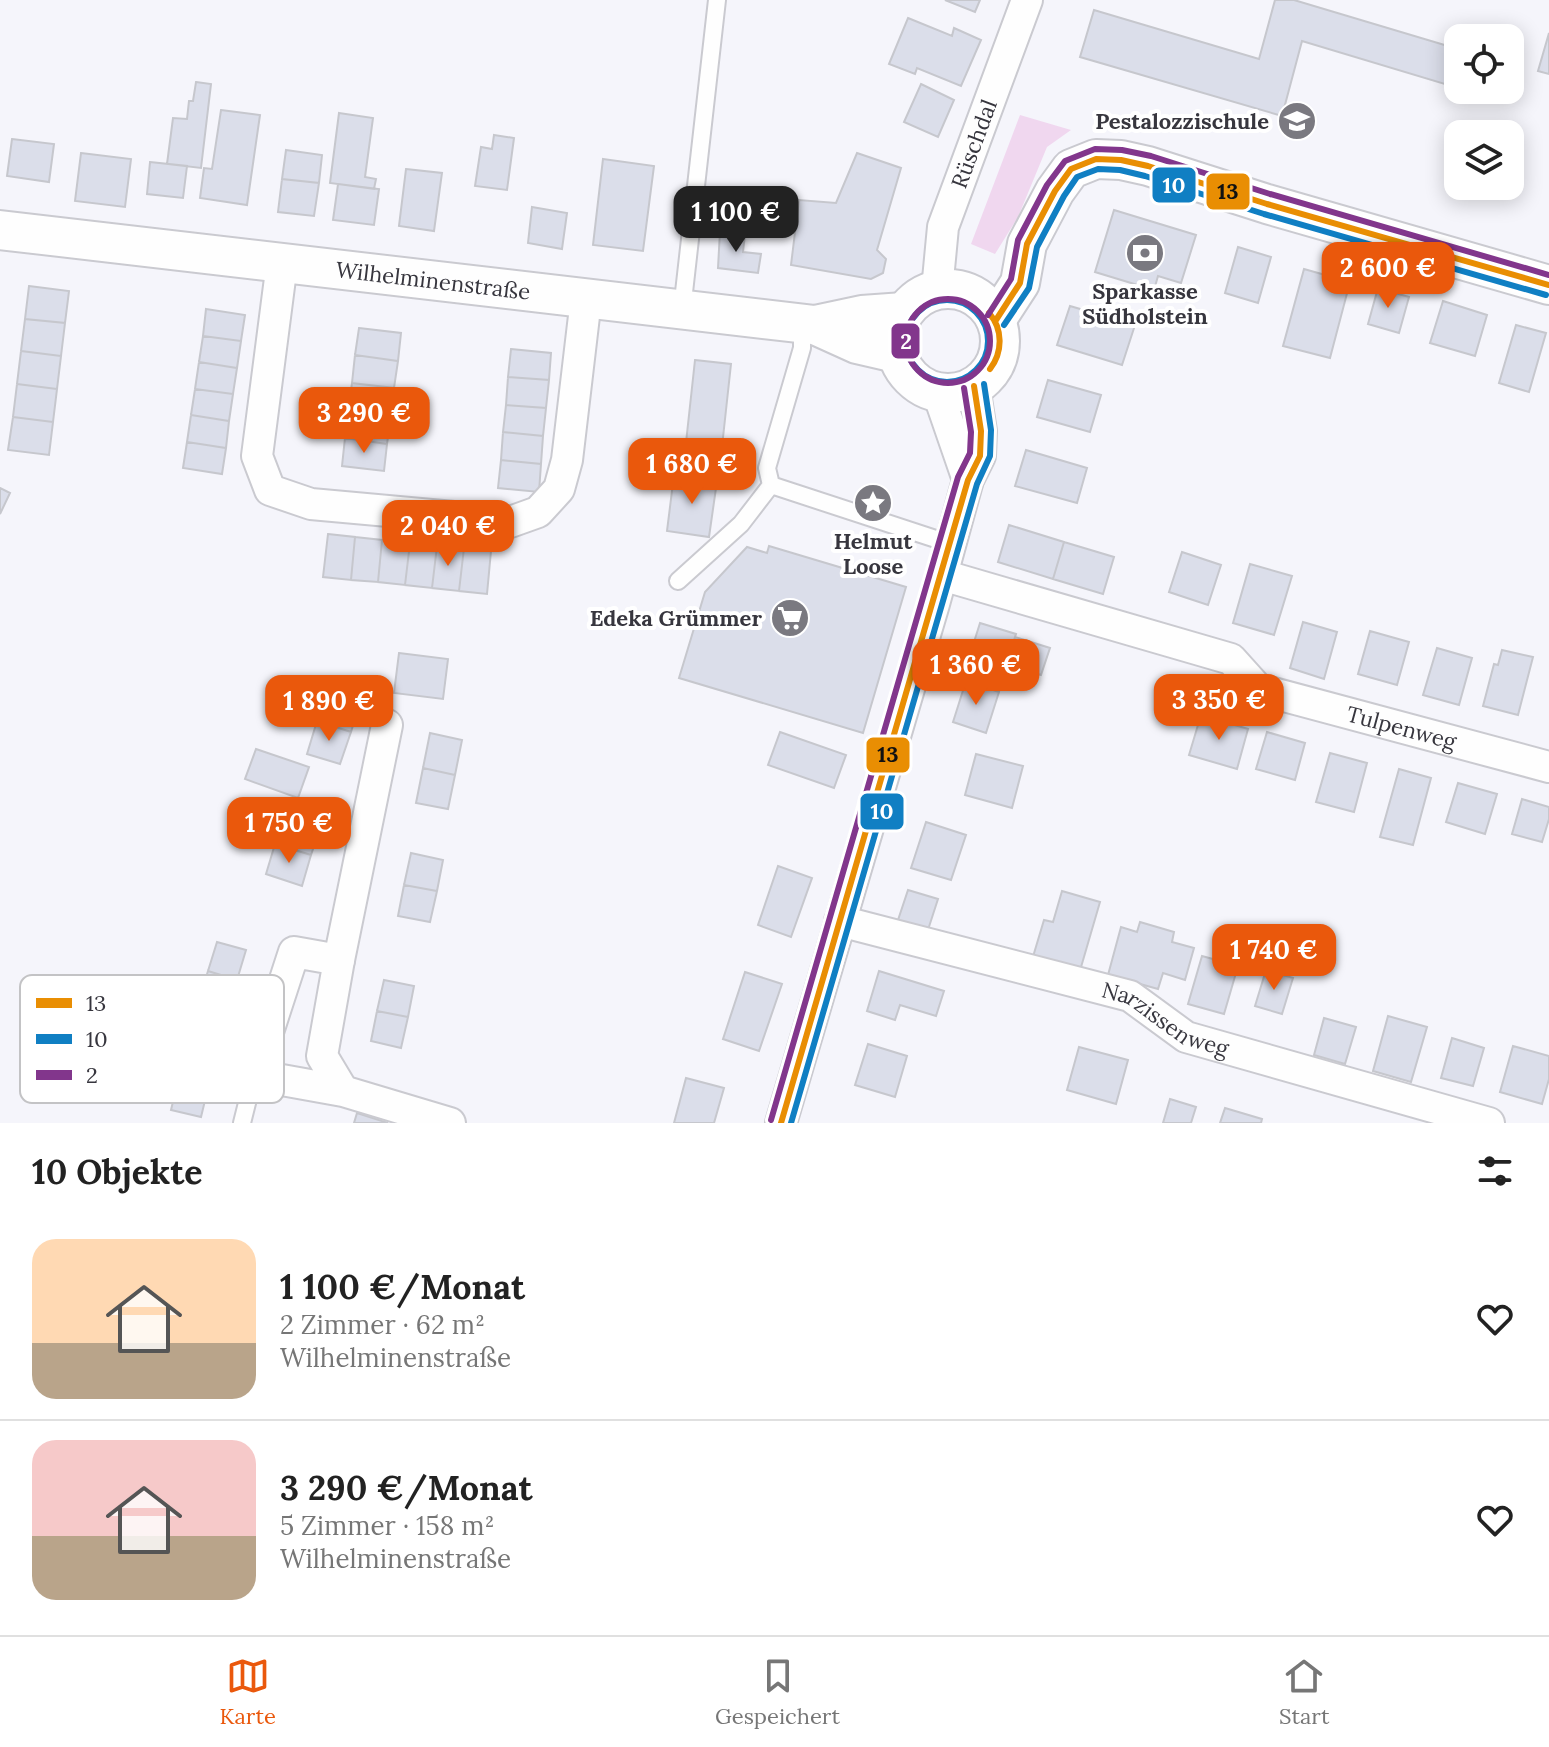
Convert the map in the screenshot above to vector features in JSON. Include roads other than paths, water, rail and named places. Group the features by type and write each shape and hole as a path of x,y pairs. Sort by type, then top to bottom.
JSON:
{"street":[{"name":"Rüschdal","path":"968,301 943,227 1027,0"},
{"path":"968,301 1000,344 998,357 984,378 956,389 924,388 911,379 896,353 895,338 904,312 913,301 968,301 996,268 1027,244 1055,191 1071,169 1096,159 1121,160 1549,285"},
{"name":"Wilhelminenstraße","path":"0,230 808,325 857,344 896,353"},
{"path":"282,263 257,456 270,490 311,504 510,522 538,512 559,489 567,460 586,299"},
{"name":"Wilhelminenstraße","path":"808,325 862,315 904,312"},
{"path":"781,1123 968,480 980,456 981,431 956,389"},
{"name":"Tulpenweg","path":"942,575 1231,659 1258,689 1549,767"},
{"path":"343,1091 322,1056 387,725"},
{"name":"Narzissenweg","path":"840,921 1130,996 1186,1037 1489,1123"},
{"path":"284,983 294,952 339,960"},
{"path":"284,1080 343,1091 450,1123"}],"lane":[{"path":"682,310 717,0"},
{"path":"771,485 767,468 808,325"},
{"path":"771,485 951,544"},
{"path":"678,581 741,524 771,485"},
{"path":"242,1123 247,1103"}],"place":[{"name":"Pestalozzischule","path":"1297,121"},
{"name":"Sparkasse Südholstein","path":"1145,253"},
{"name":"Helmut Loose","path":"873,503"},
{"name":"Edeka Grümmer","path":"790,618"}]}
